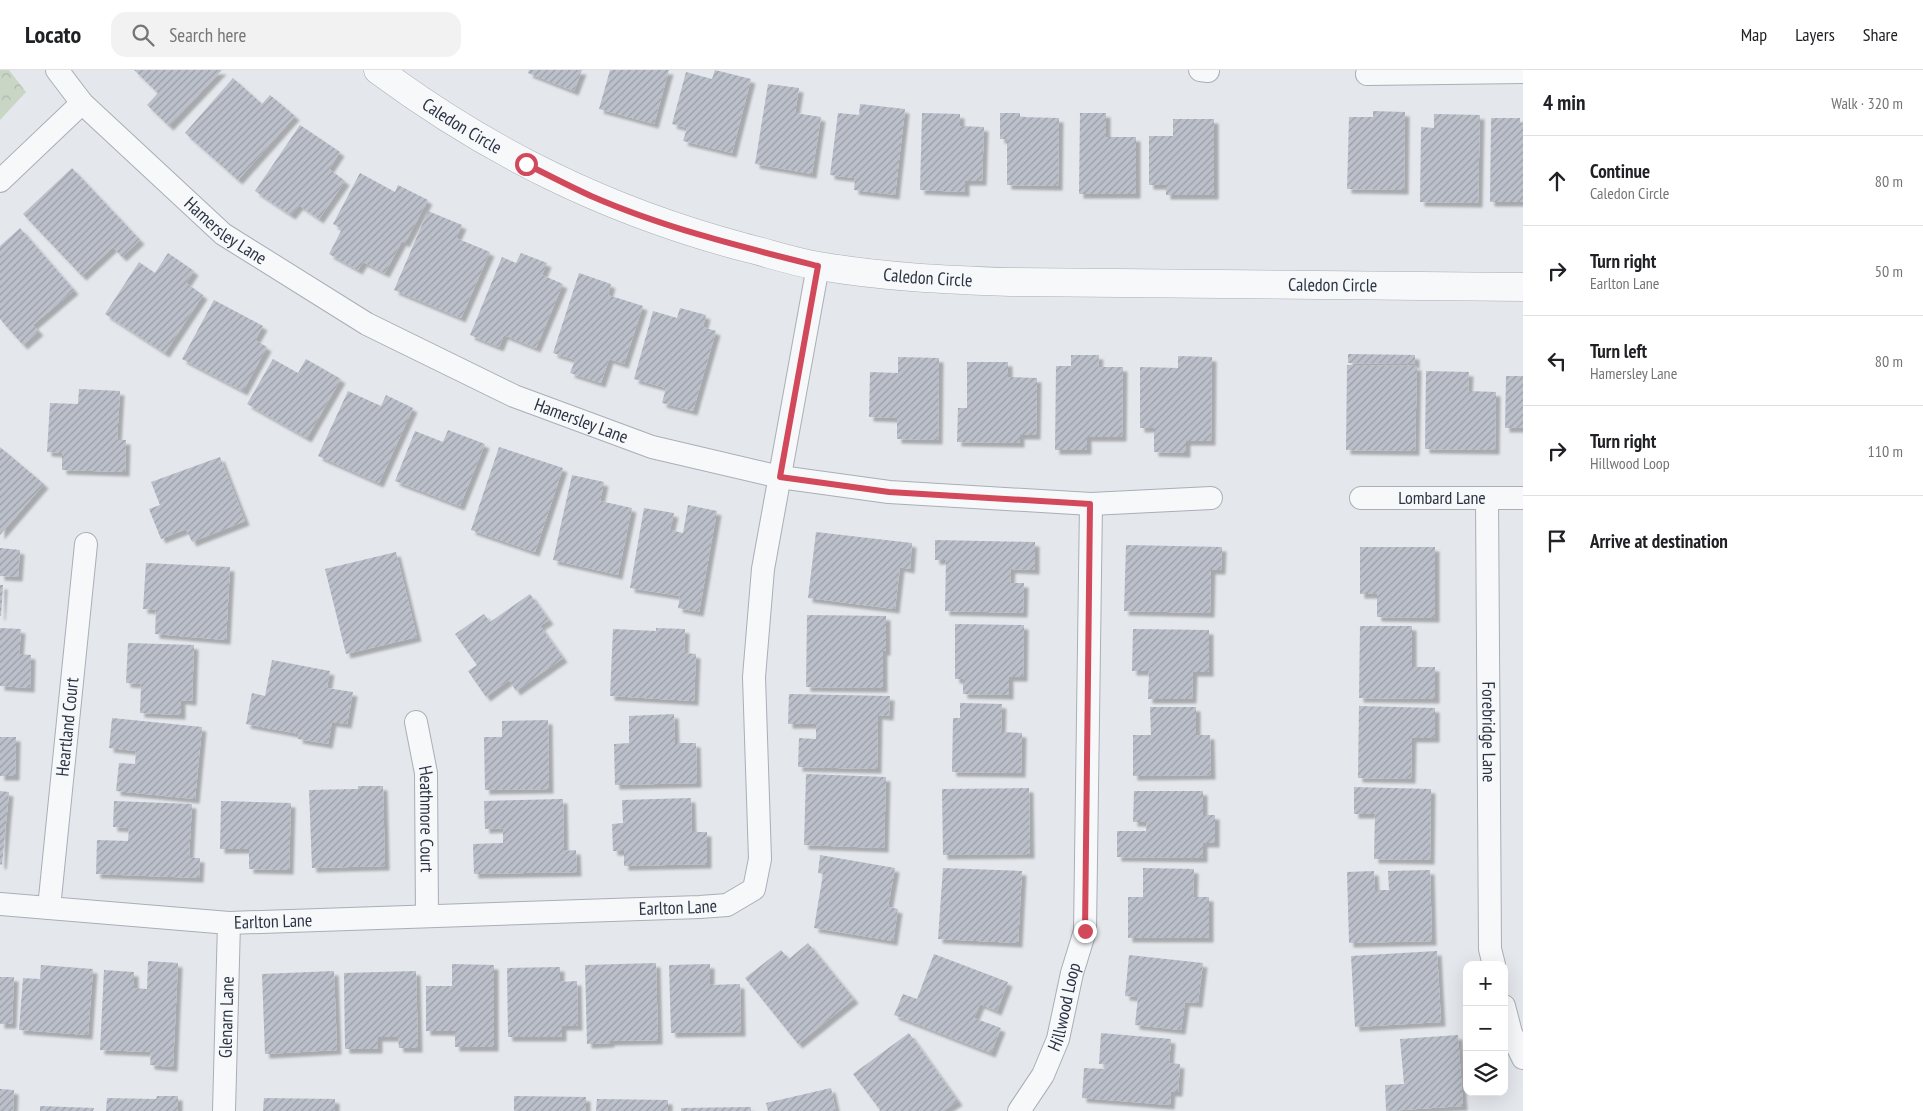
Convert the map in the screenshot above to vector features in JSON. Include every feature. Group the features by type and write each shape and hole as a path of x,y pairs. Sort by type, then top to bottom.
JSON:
{"street":[{"name":"Hamersley Lane","path":"57,70 82,103 223,234 367,324 514,396 652,447 780,477 889,492 1090,504 1210,498"},
{"name":"Caledon Circle","path":"378,70 463,128 526,164 592,196 656,220 719,240 818,266 928,279 1011,282 1523,288"},
{"path":"1367,74 1513,71"},
{"path":"0,181 82,103"},
{"name":"Earlton Lane","path":"0,904 229,923 700,907 727,904 754,889 760,859 754,677 763,569 818,266"},
{"name":"Lombard Lane","path":"1361,498 1523,498"},
{"name":"Forebridge Lane","path":"1487,498 1490,949 1493,961"},
{"name":"Hillwood Loop","path":"1019,1111 1043,1074 1058,1039 1072,973 1085,931 1090,504"},
{"name":"Heartland Court","path":"49,908 86,544"},
{"name":"Heathmore Court","path":"416,722 426,772 427,916"},
{"name":"Glenarn Lane","path":"224,1111 229,923"},
{"path":"1508,1021 1511,1033 1523,1058"}],"green space":[{"path":"0,70 9,70 26,92 0,120"}],"building":[{"path":"134,70 222,70 169,126 147,105 158,93"},
{"path":"529,70 582,70 574,91 528,73"},
{"path":"610,70 669,70 654,124 599,109"},
{"path":"715,70 751,79 732,153 683,141 687,128 672,124 686,72 712,79"},
{"path":"233,78 262,104 270,95 295,116 238,180 185,133"},
{"path":"768,84 799,88 795,113 821,117 812,174 755,164"},
{"path":"860,104 905,109 895,195 854,190 855,178 830,175 838,113 859,115"},
{"path":"1373,111 1405,112 1404,190 1347,189 1349,117 1373,117"},
{"path":"922,113 960,114 960,126 984,127 982,181 965,181 965,192 920,190"},
{"path":"1000,113 1020,113 1020,117 1059,118 1058,186 1007,185 1007,139 1000,139"},
{"path":"1080,113 1106,113 1106,137 1136,137 1136,194 1079,194"},
{"path":"1434,114 1480,115 1478,203 1420,202 1421,127 1434,128"},
{"path":"1491,118 1520,118 1520,123 1523,123 1523,202 1490,202"},
{"path":"1173,119 1214,119 1214,195 1166,195 1166,185 1149,185 1149,136 1173,136"},
{"path":"300,125 340,152 329,169 345,181 319,219 299,205 291,215 255,191"},
{"path":"72,168 140,240 122,257 113,247 82,276 23,214"},
{"path":"360,173 395,192 398,185 428,200 405,243 402,241 385,273 363,262 358,270 329,254 342,229 333,224"},
{"path":"428,211 462,225 456,238 490,252 461,318 394,290"},
{"path":"20,228 74,290 33,325 39,331 23,345 0,319 0,246"},
{"path":"168,253 194,271 186,283 203,295 165,353 105,314 139,262 155,273"},
{"path":"521,253 547,263 542,275 563,284 536,348 504,335 499,347 470,335 502,257 516,263"},
{"path":"579,273 611,284 608,295 643,306 624,364 609,359 601,383 570,373 575,360 553,353"},
{"path":"214,300 263,326 255,340 267,347 243,391 182,359"},
{"path":"680,308 706,315 703,327 716,331 693,411 662,403 666,388 634,379 653,311 677,318"},
{"path":"1348,354 1415,355 1415,364 1348,363"},
{"path":"1071,355 1099,355 1098,367 1123,367 1122,437 1087,437 1087,450 1055,450 1056,366 1071,366"},
{"path":"1178,356 1212,357 1211,441 1186,441 1186,453 1154,452 1154,428 1140,428 1140,367 1178,368"},
{"path":"898,357 939,358 938,440 897,439 897,418 869,417 870,372 898,373"},
{"path":"273,359 298,373 306,359 341,379 307,438 247,404"},
{"path":"967,362 1008,362 1008,377 1037,378 1036,435 1020,435 1020,443 957,442 958,408 967,408"},
{"path":"1347,365 1417,366 1415,451 1346,450"},
{"path":"1426,371 1469,372 1468,391 1496,392 1495,450 1425,449"},
{"path":"1506,376 1523,376 1523,428 1505,428"},
{"path":"79,389 120,391 117,440 126,440 125,472 62,470 62,453 47,452 50,403 78,404"},
{"path":"348,391 381,406 386,395 413,408 379,483 318,456"},
{"path":"448,430 485,444 460,506 395,481 415,431 443,442"},
{"path":"0,447 44,484 0,535"},
{"path":"499,447 563,468 535,552 471,530"},
{"path":"220,457 245,521 192,542 186,529 161,539 149,509 160,505 151,482"},
{"path":"572,475 604,482 600,501 632,508 618,575 553,560"},
{"path":"688,505 717,511 699,612 678,608 680,596 630,588 644,508 674,513 670,530 683,533"},
{"path":"816,532 912,543 910,569 900,567 895,609 808,598"},
{"path":"935,540 1035,542 1035,570 1011,569 1010,583 1024,583 1023,613 945,611 946,560 935,560"},
{"path":"1126,545 1222,547 1221,570 1211,570 1210,613 1124,611"},
{"path":"1360,547 1435,547 1435,618 1377,617 1377,594 1360,594"},
{"path":"0,548 20,550 18,577 0,576"},
{"path":"396,552 417,637 346,654 325,569"},
{"path":"146,563 230,567 226,640 155,634 156,610 143,609"},
{"path":"0,585 3,585 1,616 0,616"},
{"path":"530,594 549,620 540,626 563,658 516,691 509,680 486,697 468,671 477,665 455,634 484,614 490,622"},
{"path":"807,615 886,616 886,651 883,651 883,688 806,687"},
{"path":"955,624 1024,625 1023,677 1009,677 1009,695 963,694 963,679 955,679"},
{"path":"1360,626 1412,626 1412,667 1435,667 1435,699 1359,698"},
{"path":"0,628 21,629 19,654 31,655 30,688 0,686"},
{"path":"656,628 685,629 684,653 696,654 694,701 610,696 613,629 656,631"},
{"path":"1133,629 1209,630 1209,672 1193,672 1192,699 1148,699 1149,671 1132,671"},
{"path":"128,643 194,645 192,701 181,700 181,715 140,713 141,684 126,683"},
{"path":"272,660 330,671 327,688 353,692 347,724 332,722 328,744 298,739 299,734 246,724 252,693 265,696"},
{"path":"789,694 890,696 889,716 878,715 877,769 798,767 799,738 816,739 816,724 788,724"},
{"path":"960,703 1002,704 1001,732 1022,733 1021,773 952,772 953,718 960,718"},
{"path":"1359,706 1435,708 1435,738 1412,738 1411,779 1358,778"},
{"path":"1150,707 1196,707 1196,735 1210,735 1211,775 1133,776 1133,735 1151,735"},
{"path":"674,714 675,743 696,743 697,783 615,785 614,744 629,743 629,716"},
{"path":"112,718 202,727 195,799 116,791 119,763 135,764 136,751 109,748"},
{"path":"548,720 549,789 485,790 484,737 502,737 502,721"},
{"path":"0,737 16,737 15,776 0,776"},
{"path":"806,774 886,777 884,848 804,845"},
{"path":"358,786 383,786 385,866 312,868 309,790 358,789"},
{"path":"1354,787 1431,789 1430,860 1374,859 1375,814 1354,814"},
{"path":"1029,788 1030,854 943,855 942,789"},
{"path":"0,791 9,792 2,865 0,864"},
{"path":"1134,791 1203,791 1203,815 1215,815 1215,843 1203,843 1203,858 1117,857 1117,831 1146,831 1147,822 1133,822"},
{"path":"691,798 692,832 707,832 707,864 624,866 624,851 613,851 612,824 623,823 622,800"},
{"path":"563,799 564,851 576,850 577,872 474,874 473,844 503,843 503,828 485,829 484,801"},
{"path":"114,801 192,804 189,858 200,858 199,878 96,874 97,840 128,841 129,828 113,827"},
{"path":"221,801 291,803 289,870 249,869 249,849 220,849"},
{"path":"820,855 895,868 888,907 898,909 893,941 814,928 823,874 818,873"},
{"path":"943,868 1022,871 1018,943 938,939"},
{"path":"1143,868 1194,869 1193,897 1209,897 1209,938 1128,938 1128,897 1143,897"},
{"path":"1430,870 1432,941 1349,943 1347,872 1374,871 1375,890 1389,890 1388,871"},
{"path":"808,943 854,999 798,1044 745,978 781,950 789,959"},
{"path":"1437,951 1441,1022 1355,1027 1351,956"},
{"path":"934,954 1008,982 997,1011 980,1004 974,1018 1001,1028 991,1053 894,1015 903,994 917,999"},
{"path":"1129,955 1203,963 1198,1003 1185,1002 1181,1030 1135,1025 1138,997 1125,996"},
{"path":"148,961 178,963 173,1067 150,1065 151,1052 100,1050 104,970 134,972 134,988 147,989"},
{"path":"656,963 658,1040 610,1041 610,1043 587,1044 585,965"},
{"path":"452,964 494,965 494,1047 455,1047 455,1031 426,1031 426,986 452,986"},
{"path":"710,964 710,985 740,984 741,1032 671,1033 669,965"},
{"path":"41,965 93,969 88,1035 19,1030 23,978 40,979"},
{"path":"560,967 560,982 577,981 578,1026 562,1026 562,1037 508,1037 507,968"},
{"path":"334,971 337,1050 265,1054 262,974"},
{"path":"416,971 418,1048 399,1048 398,1037 378,1037 378,1049 345,1049 344,973"},
{"path":"0,977 14,977 12,1024 0,1024"},
{"path":"909,1033 958,1101 943,1111 879,1111 853,1074"},
{"path":"1101,1033 1171,1039 1169,1063 1180,1064 1178,1092 1171,1092 1170,1105 1082,1098 1084,1068 1105,1069 1106,1064 1099,1064"},
{"path":"1458,1035 1463,1106 1386,1111 1385,1085 1404,1084 1400,1039"},
{"path":"831,1088 836,1111 768,1111 766,1103"},
{"path":"0,1089 14,1090 13,1111 0,1111"},
{"path":"157,1096 178,1096 178,1111 106,1111 107,1098 156,1099"},
{"path":"514,1096 586,1097 586,1111 514,1111"},
{"path":"264,1098 335,1099 335,1111 263,1111"},
{"path":"597,1099 668,1100 668,1111 596,1111"},
{"path":"40,1106 94,1108 93,1111 40,1111"},
{"path":"751,1107 751,1111 681,1111 681,1108"}],"route":[{"path":"526,164 592,196 656,220 719,240 818,266 780,477 889,492 1090,504 1085,931"}]}
